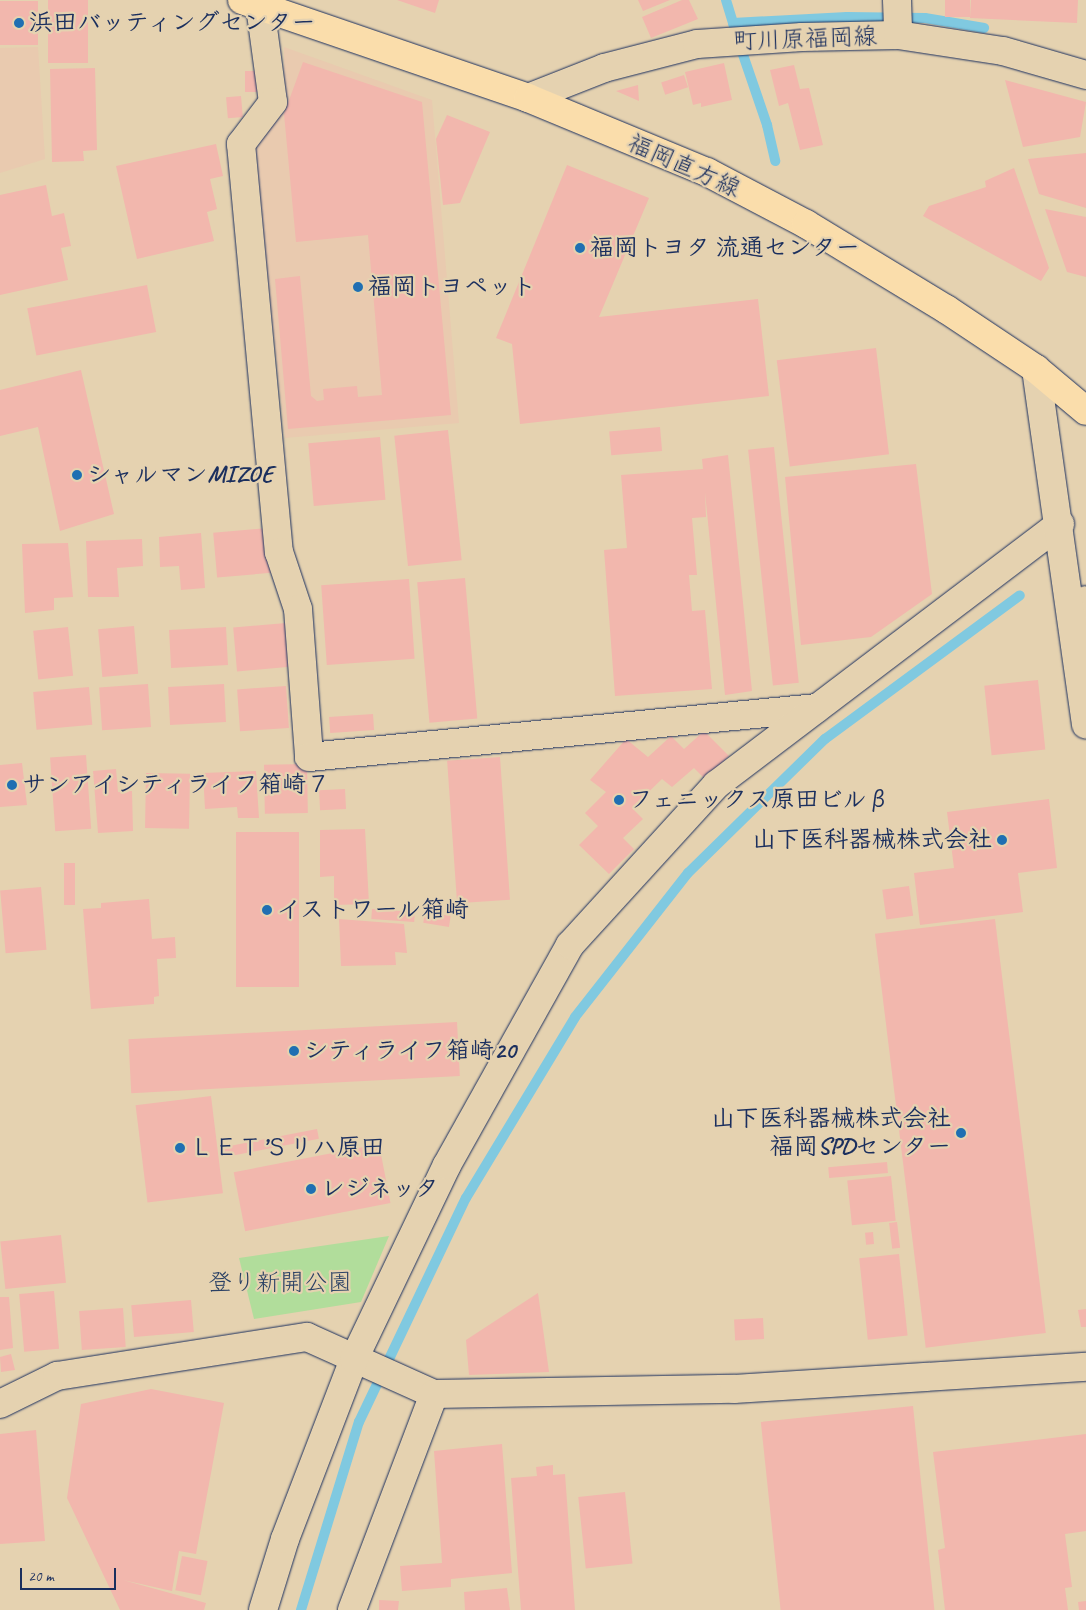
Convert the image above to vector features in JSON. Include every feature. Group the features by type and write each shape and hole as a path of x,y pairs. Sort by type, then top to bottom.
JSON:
{"main road":[{"name":"福岡直方線","path":"251,3 528,98 707,172 806,224 946,309 1036,369 1086,411"}],"street":[{"path":"898,0 898,35"},
{"path":"251,3 273,102 241,144 280,552 298,609 309,756 817,708"},
{"name":"町川原福岡線","path":"528,98 604,68 697,44 802,36 898,35 1003,51 1086,75"},
{"path":"1036,369 1060,524 1079,612 1086,724"},
{"path":"263,1610 285,1540 447,1165 570,945 716,785 1060,524"},
{"path":"0,1404 57,1376 307,1337 360,1363 426,1390 734,1389 1086,1367"},
{"path":"352,1610 426,1390"}],"shaded area":[{"path":"38,47 45,159 0,173 0,48"},
{"name":"福岡トヨペット","path":"284,47 432,100 459,423 285,438 254,151 260,127 284,103"}],"green space":[{"name":"登り新開公園","path":"389,1236 361,1302 254,1319 239,1258"}],"building":[{"path":"48,0 88,0 88,63 48,63"},
{"path":"397,0 439,0 435,13"},
{"path":"638,0 670,0 643,11"},
{"path":"682,0 689,0 698,19 651,38 642,17"},
{"path":"945,0 970,0 970,17 945,17"},
{"path":"971,0 1078,0 1077,23 970,18"},
{"name":"浜田バッティングセンター","path":"0,1 38,1 38,45 0,45"},
{"name":"福岡トヨペット","path":"303,62 422,102 451,415 288,429 275,279 300,276 311,396 317,401 324,400 323,389 357,386 358,397 382,395 368,235 296,242 284,114"},
{"path":"724,63 732,100 701,107 701,103 693,105 685,72"},
{"path":"794,65 800,89 809,88 823,145 800,150 788,103 779,106 770,70"},
{"path":"95,68 97,150 83,151 84,161 52,162 50,69"},
{"path":"245,71 258,71 258,92 245,92"},
{"path":"684,75 688,87 665,95 661,82"},
{"path":"1005,80 1086,102 1080,137 1023,147"},
{"path":"638,85 639,101 616,91"},
{"path":"241,96 243,117 228,118 226,97"},
{"path":"447,115 490,132 460,203 443,205 436,139"},
{"path":"216,144 223,176 210,179 217,209 207,212 214,241 137,259 116,166"},
{"path":"1086,153 1086,208 1039,194 1028,159"},
{"name":"福岡トヨタ 流通センター","path":"567,165 649,198 599,317 758,299 769,396 520,424 512,344 496,338"},
{"path":"1014,168 1049,268 1041,281 923,216 929,206 986,187 985,181"},
{"path":"46,185 52,216 64,213 71,246 61,248 68,280 0,295 0,195"},
{"path":"1045,209 1086,217 1086,277 1067,272"},
{"path":"147,285 156,332 36,355 27,308"},
{"path":"876,348 889,454 790,466 777,360"},
{"name":"シャルマンMIZOE","path":"81,370 114,514 60,531 38,427 0,436 0,390"},
{"path":"660,427 662,451 611,455 609,431"},
{"path":"448,430 462,560 408,566 394,436"},
{"path":"380,437 385,500 314,506 308,443"},
{"path":"774,447 799,683 773,685 748,450"},
{"path":"728,455 752,691 725,695 705,492 706,517 692,518 697,575 689,575 692,611 705,610 712,689 615,696 604,550 627,548 621,475 703,469 702,459"},
{"path":"916,464 932,594 871,637 801,645 785,477"},
{"path":"267,528 271,573 217,578 213,533"},
{"path":"201,533 205,588 181,590 179,566 160,567 159,537"},
{"path":"142,539 143,566 117,568 119,597 88,597 86,541"},
{"path":"68,543 73,597 54,598 54,610 25,613 22,544"},
{"path":"465,578 477,718 429,723 417,582"},
{"path":"409,579 415,659 327,665 321,585"},
{"path":"286,623 290,667 237,671 233,628"},
{"path":"134,626 138,674 102,677 98,629"},
{"path":"68,627 73,676 38,679 33,631"},
{"path":"226,627 228,665 171,668 169,630"},
{"path":"1038,680 1045,750 992,755 984,686"},
{"path":"148,684 151,727 102,730 99,687"},
{"path":"224,684 226,722 170,725 168,687"},
{"path":"286,686 289,728 240,731 237,689"},
{"path":"89,687 92,725 37,730 33,692"},
{"path":"373,714 374,730 330,733 329,717"},
{"name":"フェニックス原田ビルβ","path":"704,731 729,756 705,779 694,768 672,787 662,779 632,808 643,819 623,838 634,849 609,874 579,845 598,826 585,813 606,792 590,780 626,739 648,757 671,736 684,749"},
{"path":"86,755 91,829 55,831 50,758"},
{"path":"500,757 510,900 457,903 447,761"},
{"name":"サンアイシティライフ箱崎７","path":"22,763 27,805 0,807 0,765"},
{"path":"307,764 308,813 265,814 264,765"},
{"path":"116,769 118,792 132,791 133,831 98,833 93,771"},
{"path":"256,771 259,818 238,818 237,807 205,809 203,773"},
{"path":"146,773 190,774 189,829 145,828"},
{"path":"345,789 346,809 320,810 319,790"},
{"name":"山下医科器械株式会社","path":"1049,799 1057,868 1018,873 1023,912 920,925 914,873 954,868 947,812"},
{"path":"365,829 369,904 334,905 334,876 320,877 320,830"},
{"name":"イストワール箱崎","path":"236,832 299,832 299,987 236,987"},
{"path":"64,863 75,863 75,905 64,905"},
{"path":"909,886 913,916 886,919 882,890"},
{"path":"41,887 46,950 6,953 0,891"},
{"path":"149,899 152,939 175,937 176,958 157,959 159,996 154,997 154,1004 91,1009 83,909 101,908 101,903"},
{"path":"372,909 415,912 414,922 371,919"},
{"path":"425,912 451,916 449,927 423,923"},
{"path":"339,919 404,924 407,953 395,952 396,965 341,966"},
{"name":"山下医科器械株式会社 福岡SPDセンター","path":"995,919 1046,1333 926,1348 875,934"},
{"name":"シティライフ箱崎20","path":"457,1022 460,1076 131,1093 128,1039"},
{"name":"ＬＥＴ’Ｓリハ原田","path":"211,1096 223,1193 148,1203 136,1105"},
{"path":"317,1129 319,1139 226,1157 224,1147"},
{"name":"レジネッタ","path":"379,1144 390,1203 245,1231 234,1172"},
{"path":"887,1162 888,1173 829,1178 828,1167"},
{"path":"891,1176 896,1221 852,1225 847,1181"},
{"path":"897,1222 900,1248 892,1249 889,1223"},
{"path":"873,1232 874,1244 866,1245 865,1233"},
{"path":"61,1235 66,1283 5,1289 0,1241"},
{"path":"899,1254 908,1336 868,1340 859,1258"},
{"path":"54,1291 59,1349 24,1352 19,1294"},
{"path":"538,1293 549,1372 469,1375 466,1340"},
{"path":"0,1297 9,1297 13,1348 0,1350"},
{"path":"191,1300 194,1332 134,1337 131,1305"},
{"path":"123,1308 126,1347 82,1350 79,1311"},
{"path":"1086,1309 1086,1327 1081,1327 1078,1310"},
{"path":"763,1318 764,1339 735,1340 734,1320"},
{"path":"11,1354 15,1370 1,1372 0,1357"},
{"path":"151,1389 224,1403 196,1554 179,1551 172,1591 123,1580 206,1603 204,1610 120,1610 67,1498 81,1404"},
{"path":"913,1406 934,1610 781,1610 761,1422"},
{"path":"36,1430 45,1541 0,1544 0,1434"},
{"path":"1086,1434 1086,1531 1065,1534 1072,1587 1065,1588 1068,1610 945,1610 938,1550 945,1548 933,1452"},
{"path":"502,1444 512,1573 451,1579 451,1587 402,1591 400,1566 442,1563 434,1451"},
{"path":"553,1465 553,1475 565,1474 575,1610 521,1610 511,1478 537,1476 536,1467"},
{"path":"625,1492 633,1564 586,1569 578,1497"},
{"path":"182,1556 208,1561 201,1595 175,1590"},
{"path":"507,1588 510,1610 465,1610 464,1592"},
{"path":"379,1600 399,1601 398,1610 379,1610"},
{"path":"1086,1601 1086,1610 1079,1610 1078,1602"}],"waterway":[{"path":"726,0 735,29"},
{"path":"733,23 847,17 925,18 984,28"},
{"path":"739,43 767,125 775,161"},
{"path":"301,1610 359,1422 466,1198 575,1017 688,873 825,739 1020,595"}],"place":[{"name":"浜田バッティングセンター","path":"19,23"},
{"name":"福岡トヨタ 流通センター","path":"580,248"},
{"name":"福岡トヨペット","path":"358,287"},
{"name":"シャルマンMIZOE","path":"77,475"},
{"name":"サンアイシティライフ箱崎７","path":"12,785"},
{"name":"フェニックス原田ビルβ","path":"619,800"},
{"name":"山下医科器械株式会社","path":"1002,840"},
{"name":"イストワール箱崎","path":"267,910"},
{"name":"シティライフ箱崎20","path":"294,1051"},
{"name":"山下医科器械株式会社 福岡SPDセンター","path":"961,1133"},
{"name":"ＬＥＴ’Ｓリハ原田","path":"180,1148"},
{"name":"レジネッタ","path":"311,1189"}]}
